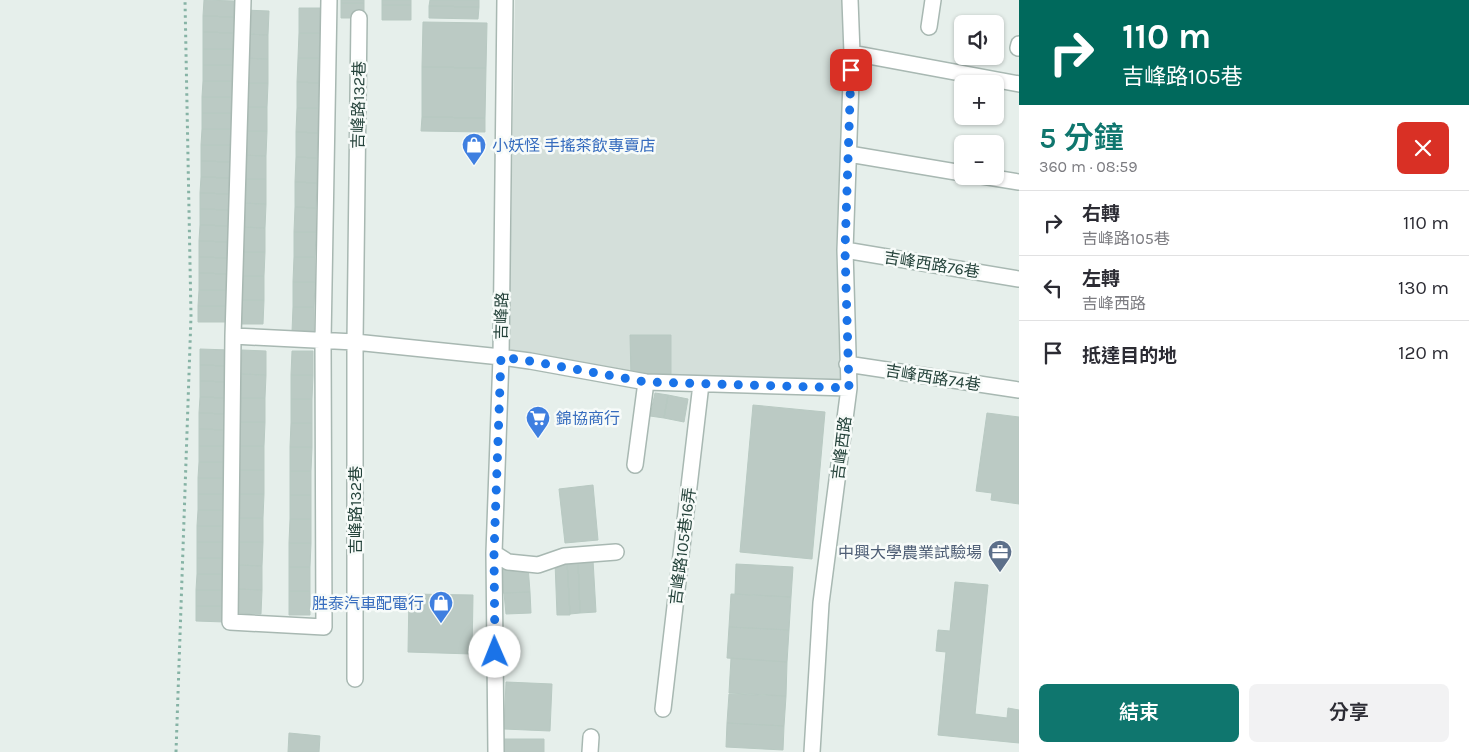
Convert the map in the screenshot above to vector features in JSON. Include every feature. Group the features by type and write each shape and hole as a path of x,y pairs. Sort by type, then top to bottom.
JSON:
{"street":[{"path":"243,0 233,336 230,622 324,627 323,341 330,0"},
{"name":"吉峰路","path":"496,752 494,553 501,357 505,0"},
{"name":"吉峰西路","path":"812,752 821,603 849,388 845,250 850,154 852,53 850,0"},
{"path":"929,27 932,0"},
{"name":"吉峰路132巷","path":"355,679 355,342 359,18"},
{"path":"852,53 1019,84"},
{"path":"850,154 954,172"},
{"path":"1004,180 1019,182"},
{"name":"吉峰西路76巷","path":"845,250 1019,279"},
{"path":"233,336 355,342 501,357 646,382 849,388"},
{"name":"吉峰西路74巷","path":"847,364 1019,390"},
{"path":"635,465 646,382"},
{"name":"吉峰路105巷16弄","path":"663,709 701,384"},
{"path":"494,553 508,562 538,565 564,556 616,552"}],"path":[{"path":"176,752 191,316 185,0"}],"shaded area":[{"path":"515,0 843,0 845,54 836,249 840,382 701,384 509,352"}],"building":[{"path":"204,0 234,1 234,17 203,16"},
{"path":"341,0 364,0 364,3 341,3"},
{"path":"382,0 411,0 411,5 382,5"},
{"path":"430,0 479,0 479,7 429,6"},
{"path":"341,3 364,3 364,18 341,18"},
{"path":"382,5 411,5 411,20 382,20"},
{"path":"429,6 479,7 478,19 429,18"},
{"path":"299,8 320,8 320,33 299,33"},
{"path":"244,10 269,11 268,35 244,34"},
{"path":"203,16 234,17 234,33 203,32"},
{"path":"423,22 487,23 486,68 422,67"},
{"path":"203,32 234,33 233,49 203,49"},
{"path":"299,33 320,33 319,58 298,58"},
{"path":"244,34 268,35 268,59 243,58"},
{"path":"203,49 233,49 233,65 203,65"},
{"path":"243,58 268,59 268,83 243,83"},
{"path":"298,58 319,58 319,83 297,82"},
{"path":"203,65 233,65 233,81 203,81"},
{"path":"422,67 486,68 485,118 422,117"},
{"path":"203,81 233,81 233,97 202,97"},
{"path":"297,82 319,83 318,108 297,108"},
{"path":"243,83 268,83 267,107 243,107"},
{"path":"202,97 233,97 232,113 202,113"},
{"path":"243,107 267,107 267,131 242,131"},
{"path":"297,108 318,108 318,133 296,132"},
{"path":"202,113 232,113 232,129 202,129"},
{"path":"422,117 485,118 485,132 421,131"},
{"path":"202,129 232,129 232,145 201,145"},
{"path":"242,131 267,131 266,156 242,155"},
{"path":"296,132 318,133 317,158 296,157"},
{"path":"201,145 232,145 232,162 201,161"},
{"path":"242,155 266,156 266,179 241,179"},
{"path":"296,157 317,158 317,183 295,182"},
{"path":"201,161 232,162 231,178 201,177"},
{"path":"201,177 231,178 231,194 200,193"},
{"path":"241,179 266,179 266,204 241,203"},
{"path":"295,182 317,183 316,208 295,207"},
{"path":"200,193 231,194 231,210 200,209"},
{"path":"241,203 266,204 265,228 241,227"},
{"path":"295,207 316,208 316,232 294,232"},
{"path":"200,209 231,210 230,226 200,225"},
{"path":"200,225 230,226 230,242 199,241"},
{"path":"241,227 265,228 265,252 240,252"},
{"path":"294,232 316,232 315,257 294,257"},
{"path":"199,241 230,242 230,258 199,257"},
{"path":"240,252 265,252 264,276 240,276"},
{"path":"199,257 230,258 230,274 199,273"},
{"path":"294,257 315,257 315,282 293,282"},
{"path":"199,273 230,274 229,290 199,290"},
{"path":"240,276 264,276 264,300 239,300"},
{"path":"293,282 315,282 314,307 293,307"},
{"path":"199,290 229,290 229,306 198,306"},
{"path":"239,300 264,300 263,324 239,324"},
{"path":"198,306 229,306 229,322 198,322"},
{"path":"293,307 314,307 314,332 292,332"},
{"path":"630,335 671,335 671,376 631,377"},
{"path":"200,349 229,350 229,366 200,365"},
{"path":"242,350 266,351 266,375 241,374"},
{"path":"292,351 313,351 313,375 291,375"},
{"path":"200,365 229,366 229,382 200,381"},
{"path":"241,374 266,375 265,398 241,398"},
{"path":"291,375 313,375 312,399 291,399"},
{"path":"200,381 229,382 228,398 200,397"},
{"path":"655,393 668,395 664,418 650,416"},
{"path":"668,395 688,399 684,422 664,418"},
{"path":"200,397 228,398 228,414 199,413"},
{"path":"241,398 265,398 265,422 240,422"},
{"path":"291,399 312,399 312,423 291,423"},
{"path":"753,405 825,412 812,559 740,552"},
{"path":"199,413 228,414 228,430 199,429"},
{"path":"987,413 1019,417 1019,504 991,500 992,493 976,491"},
{"path":"240,422 265,422 264,446 240,446"},
{"path":"291,423 312,423 312,447 290,447"},
{"path":"199,429 228,430 228,446 199,446"},
{"path":"199,446 228,446 227,462 199,462"},
{"path":"240,446 264,446 264,470 239,470"},
{"path":"290,447 312,447 311,471 290,471"},
{"path":"199,462 227,462 227,478 198,478"},
{"path":"239,470 264,470 264,494 239,494"},
{"path":"290,471 311,471 311,495 290,495"},
{"path":"198,478 227,478 227,494 198,494"},
{"path":"593,485 598,540 565,543 559,489"},
{"path":"198,494 227,494 226,510 198,510"},
{"path":"239,494 264,494 263,518 238,518"},
{"path":"290,495 311,495 311,519 290,519"},
{"path":"198,510 226,510 226,526 197,526"},
{"path":"238,518 263,518 263,542 238,542"},
{"path":"290,519 311,519 311,543 289,543"},
{"path":"197,526 226,526 226,542 197,542"},
{"path":"197,542 226,542 226,558 197,558"},
{"path":"238,542 263,542 262,566 238,565"},
{"path":"289,543 311,543 310,567 289,567"},
{"path":"197,558 226,558 225,574 197,574"},
{"path":"593,560 596,612 580,613 578,561"},
{"path":"567,561 570,615 557,615 555,562"},
{"path":"567,561 578,561 580,613 570,614"},
{"path":"736,564 793,567 791,597 735,594"},
{"path":"238,565 262,566 262,590 237,589"},
{"path":"528,566 530,592 503,593 502,568"},
{"path":"289,567 310,567 310,591 289,591"},
{"path":"197,574 225,574 225,590 196,590"},
{"path":"955,582 988,585 975,714 1007,718 1008,708 1019,710 1019,743 938,735 946,652 936,651 938,630 950,631"},
{"path":"237,589 262,590 261,614 237,613"},
{"path":"196,590 225,590 225,606 196,606"},
{"path":"289,591 310,591 310,615 289,615"},
{"path":"530,592 531,613 506,614 504,593"},
{"name":"胜泰汽車配電行","path":"409,594 473,595 472,654 408,652"},
{"path":"731,594 791,597 789,630 729,627"},
{"path":"196,606 225,606 225,622 196,621"},
{"path":"729,627 789,630 787,662 727,658"},
{"path":"731,658 787,662 786,696 729,693"},
{"path":"506,682 552,684 550,731 504,729"},
{"path":"729,694 786,696 784,726 727,723"},
{"path":"727,723 784,726 783,750 726,747"},
{"path":"289,733 320,736 319,752 288,752"},
{"path":"503,739 544,739 544,752 503,752"}],"place":[{"name":"小妖怪 手搖茶飲專賣店","path":"474,166"},
{"name":"錦協商行","path":"538,439"},
{"name":"中興大學農業試驗場","path":"1000,573"},
{"name":"胜泰汽車配電行","path":"441,624"}],"route":[{"path":"495,652 494,553 501,357 646,382 849,388 845,250 850,154 851,70"}]}
